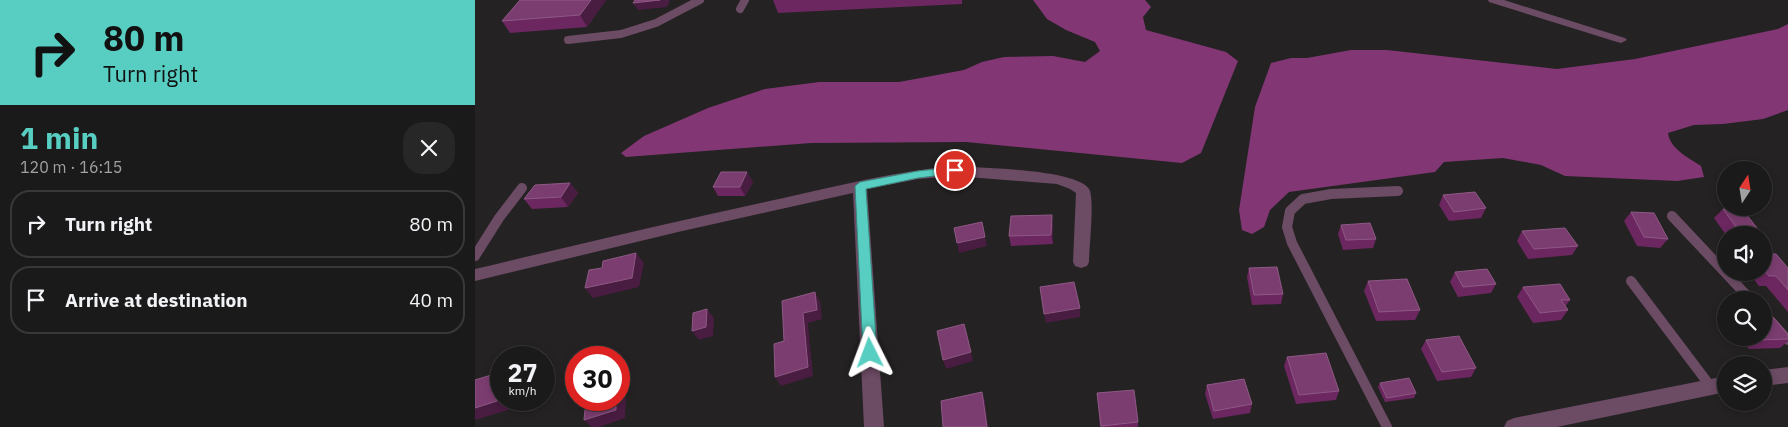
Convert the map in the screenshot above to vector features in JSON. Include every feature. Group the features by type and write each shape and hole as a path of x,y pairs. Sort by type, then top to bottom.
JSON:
{"street":[{"path":"1493,0 1621,40"},
{"path":"475,275 678,226 860,186 918,174 955,170 1057,179 1075,185 1083,191 1084,199 1081,262"},
{"path":"860,186 874,427"},
{"path":"1772,377 1788,375"},
{"path":"1514,427 1717,385"}],"lane":[{"path":"568,40 621,34 656,23 700,0"},
{"path":"740,9 745,0"},
{"path":"475,256 499,218 522,188"},
{"path":"1387,427 1292,244 1287,227 1290,210 1303,199 1331,194 1399,192"},
{"path":"1672,216 1743,291"},
{"path":"1631,281 1717,383"},
{"path":"1772,323 1788,340"}],"shaded area":[{"path":"1033,0 1145,0 1151,7 1143,17 1146,30 1226,52 1238,61 1201,153 1182,163 966,142 811,143 626,157 621,153 644,136 708,108 765,89 819,82 899,82 964,70 982,62 1004,57 1053,56 1085,62 1100,51 1095,42 1066,30 1047,19"},
{"path":"1788,24 1788,110 1763,119 1723,124 1694,125 1668,133 1669,139 1676,148 1701,166 1704,177 1677,181 1565,176 1541,165 1503,158 1444,162 1435,172 1289,192 1270,210 1264,227 1252,234 1242,230 1239,210 1255,107 1271,63 1291,58 1307,58 1351,50 1387,50 1557,69 1635,59 1778,29"}],"building":[{"path":"520,0 591,0 580,15 502,21"},
{"path":"635,0 660,0 633,3"},
{"path":"721,172 747,172 740,187 713,187"},
{"path":"570,183 561,197 524,199 535,185"},
{"path":"1475,192 1486,208 1454,212 1443,195"},
{"path":"1631,212 1654,213 1668,239 1644,237"},
{"path":"1052,215 1051,235 1009,236 1011,216"},
{"path":"1728,216 1748,216 1755,226 1735,226"},
{"path":"982,222 985,237 957,243 954,228"},
{"path":"1370,223 1376,239 1346,240 1341,225"},
{"path":"1565,228 1578,246 1534,249 1522,231"},
{"path":"636,253 632,278 585,288 589,270 602,268 603,261"},
{"path":"1772,254 1776,254 1788,268 1788,290 1776,276 1772,276"},
{"path":"1277,267 1283,294 1254,295 1249,268"},
{"path":"1487,269 1496,284 1463,287 1455,272"},
{"path":"1407,279 1420,310 1379,312 1368,281"},
{"path":"1074,282 1080,308 1044,314 1040,287"},
{"path":"1560,284 1570,300 1561,300 1568,310 1540,313 1523,287"},
{"path":"815,292 817,310 803,313 808,367 775,377 774,344 784,341 782,301"},
{"path":"707,309 706,327 692,331 693,313"},
{"path":"1772,318 1774,318 1788,335 1788,339 1772,340"},
{"path":"964,324 971,352 943,360 937,331"},
{"path":"1459,336 1476,368 1442,372 1426,340"},
{"path":"1326,353 1339,391 1299,395 1287,357"},
{"path":"490,375 490,403 475,408 475,380"},
{"path":"1409,378 1416,393 1387,398 1380,383"},
{"path":"1244,379 1252,404 1214,411 1207,385"},
{"path":"1134,390 1138,422 1101,426 1097,393"},
{"path":"982,392 987,427 943,427 941,401"},
{"path":"585,411 613,411 584,420"}],"route":[{"path":"870,353 860,186 918,174 955,170"}]}
